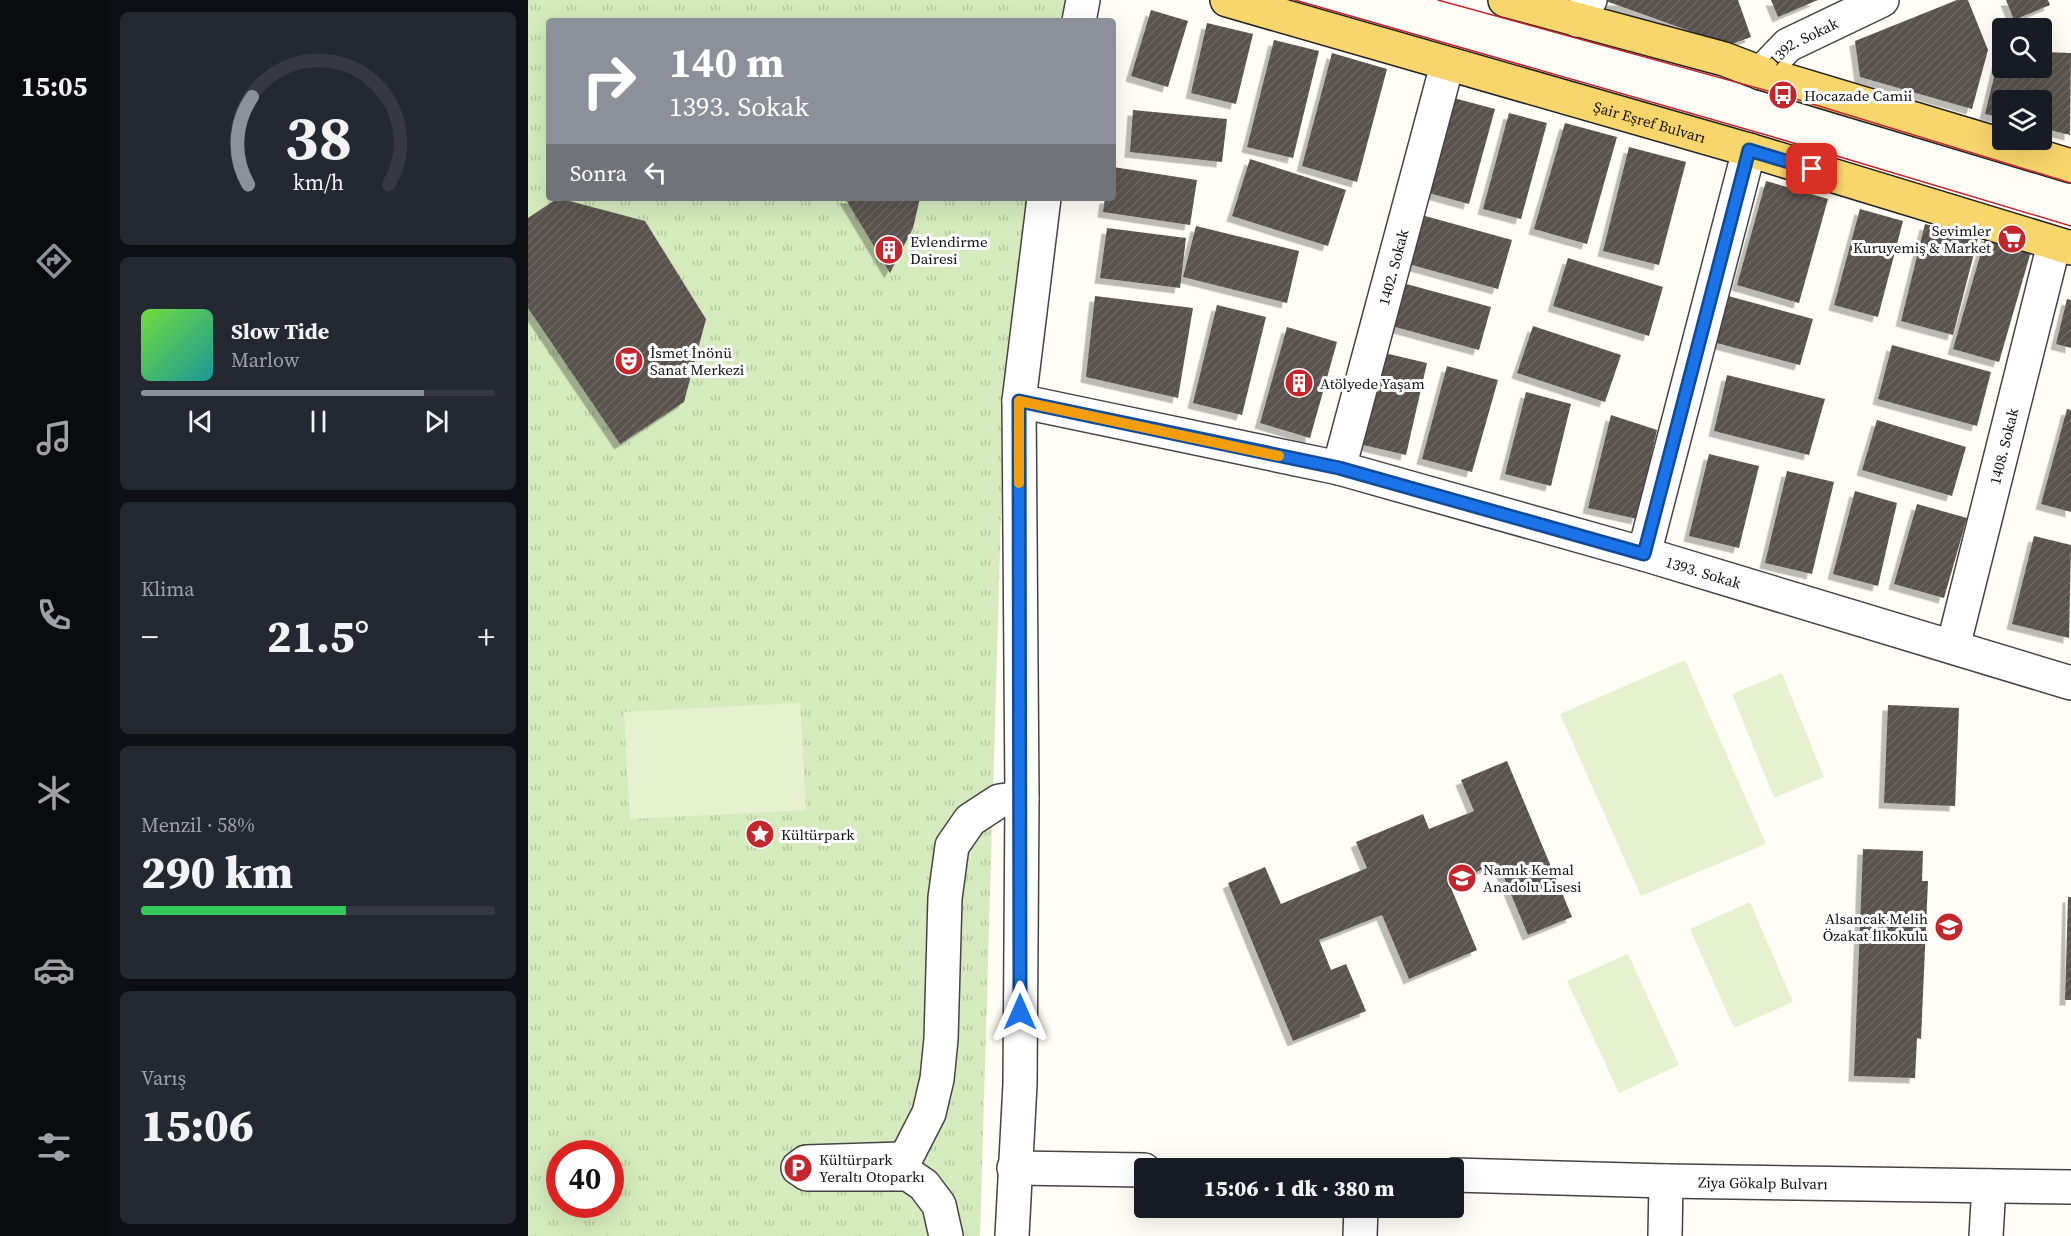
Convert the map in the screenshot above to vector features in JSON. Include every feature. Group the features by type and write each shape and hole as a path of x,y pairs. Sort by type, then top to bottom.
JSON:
{"main road":[{"name":"Şair Eşref Bulvarı","path":"1227,0 1749,150 2062,246"},
{"path":"1505,0 1583,10 1761,73 2071,166"}],"street":[{"path":"1079,18 1083,0"},
{"name":"1392. Sokak","path":"1761,73 1788,45 1882,0"},
{"name":"1402. Sokak","path":"1339,468 1447,65"},
{"path":"1644,554 1749,150"},
{"path":"1012,1236 1020,1084 1022,798 1019,401 1037,236 1043,201"},
{"name":"1408. Sokak","path":"1953,647 2062,246"},
{"name":"1393. Sokak","path":"1019,401 1339,468 1644,554 2071,683"},
{"path":"946,1236 939,1205 924,1185 908,1174 807,1174 798,1168 806,1161 901,1159 908,1154 929,1113 937,1079 941,1039 945,898 952,846 970,820 999,801 1022,798"},
{"path":"1014,1168 1134,1170"},
{"name":"Ziya Gökalp Bulvarı","path":"1464,1175 1666,1181 2071,1187"},
{"path":"1665,1236 1666,1181"},
{"path":"1986,1236 1989,1186"},
{"path":"1360,1236 1361,1218"}],"green space":[{"name":"Kültürpark","path":"528,0 1067,0 1064,18 546,18 546,201 1035,201 1005,380 980,1236 528,1236"},
{"path":"1685,660 1766,844 1641,896 1560,714"},
{"path":"1782,673 1824,777 1774,798 1732,694"},
{"path":"800,703 806,810 630,819 624,712"},
{"path":"1750,902 1793,1002 1734,1028 1690,929"},
{"path":"1628,954 1679,1065 1619,1093 1567,981"}],"building":[{"path":"1603,0 1738,0 1751,37 1729,45"},
{"path":"1771,0 1818,0 1778,17"},
{"path":"1957,0 1968,0 1988,50 1972,109 1860,77 1855,41"},
{"path":"2006,0 2048,0 2050,5 2019,18 2013,18"},
{"path":"1151,10 1188,21 1168,87 1131,76"},
{"path":"1207,23 1253,34 1236,104 1191,93"},
{"path":"1274,40 1319,51 1293,158 1247,147"},
{"path":"2052,52 2071,53 2070,135 2052,130 2052,90 1992,90 1992,116 1985,114 1994,78 2052,78"},
{"path":"1332,53 1387,69 1357,182 1302,166"},
{"path":"1450,97 1495,109 1469,204 1425,192"},
{"path":"1133,110 1227,119 1222,162 1130,152"},
{"path":"1509,113 1547,123 1521,219 1483,209"},
{"path":"1565,123 1617,137 1587,244 1534,229"},
{"path":"1629,147 1686,162 1659,265 1603,251"},
{"path":"1250,159 1346,190 1328,246 1232,216"},
{"path":"1116,167 1197,180 1190,225 1103,212 1105,201 1116,201"},
{"path":"1766,181 1828,199 1799,303 1737,285"},
{"name":"İsmet İnönü Sanat Merkezi","path":"554,201 569,201 645,221 706,319 684,402 620,444 528,308 528,218"},
{"name":"Evlendirme Dairesi","path":"847,201 919,201 913,228 890,273"},
{"path":"1860,209 1903,221 1878,317 1834,305"},
{"path":"1418,214 1512,240 1498,289 1405,263"},
{"path":"1925,224 1978,238 1953,335 1901,321"},
{"path":"1196,226 1299,251 1287,303 1183,277"},
{"path":"1107,228 1186,238 1180,288 1100,278"},
{"path":"1986,235 2032,248 1999,362 1953,349"},
{"path":"1568,258 1663,287 1649,336 1553,306"},
{"path":"1399,282 1491,307 1479,350 1388,325"},
{"path":"1721,294 1813,319 1800,365 1709,341"},
{"path":"1095,296 1193,308 1178,398 1086,377"},
{"path":"2067,299 2071,300 2071,348 2056,344"},
{"path":"1217,305 1266,317 1242,415 1193,403"},
{"path":"1533,326 1621,355 1605,402 1517,373"},
{"name":"Atölyede Yaşam","path":"1287,327 1337,342 1310,438 1260,423"},
{"path":"1892,345 1991,372 1977,426 1878,399"},
{"path":"1376,351 1427,363 1406,455 1355,443"},
{"path":"1447,366 1498,380 1472,472 1422,459"},
{"path":"1727,375 1825,399 1809,455 1714,431"},
{"path":"1526,392 1571,404 1551,486 1505,474"},
{"path":"2067,409 2071,410 2071,512 2041,504"},
{"path":"1611,415 1657,430 1637,519 1588,508"},
{"path":"1877,420 1966,447 1952,496 1862,470"},
{"path":"1709,454 1759,466 1739,548 1689,536"},
{"path":"1787,471 1834,482 1812,574 1765,563"},
{"path":"1855,491 1897,503 1878,586 1833,574"},
{"path":"1917,504 1967,518 1944,598 1894,584"},
{"path":"2034,536 2071,545 2069,638 2012,624"},
{"path":"1888,705 1959,708 1955,806 1884,803"},
{"name":"Namık Kemal Anadolu Lisesi","path":"1507,761 1572,917 1528,935 1498,863 1449,883 1477,950 1409,979 1382,915 1319,940 1331,970 1346,964 1366,1011 1293,1041 1228,883 1265,867 1281,904 1367,868 1356,842 1423,814 1429,829 1474,811 1461,780"},
{"path":"1863,849 1923,851 1922,881 1928,881 1921,1039 1917,1038 1915,1078 1854,1076"},
{"path":"2068,897 2071,897 2071,1000 2065,1000"}],"tram line":[{"path":"1295,0 1770,136 2071,226"},
{"path":"1438,0 1783,95 2071,183"}],"slow traffic":[{"path":"1019,483 1019,401 1279,456"}],"place":[{"name":"Hocazade Camii","path":"1783,95"},
{"name":"Sevimler Kuruyemiş & Market","path":"2012,239"},
{"name":"Evlendirme Dairesi","path":"889,250"},
{"name":"İsmet İnönü Sanat Merkezi","path":"629,361"},
{"name":"Atölyede Yaşam","path":"1299,383"},
{"name":"Kültürpark","path":"760,834"},
{"name":"Namık Kemal Anadolu Lisesi","path":"1462,878"},
{"name":"Alsancak Melih Özakat İlkokulu","path":"1949,927"},
{"name":"Kültürpark Yeraltı Otoparkı","path":"798,1168"}],"route":[{"path":"1020,1012 1022,798 1019,401 1339,468 1644,554 1749,150 1812,169"}]}
